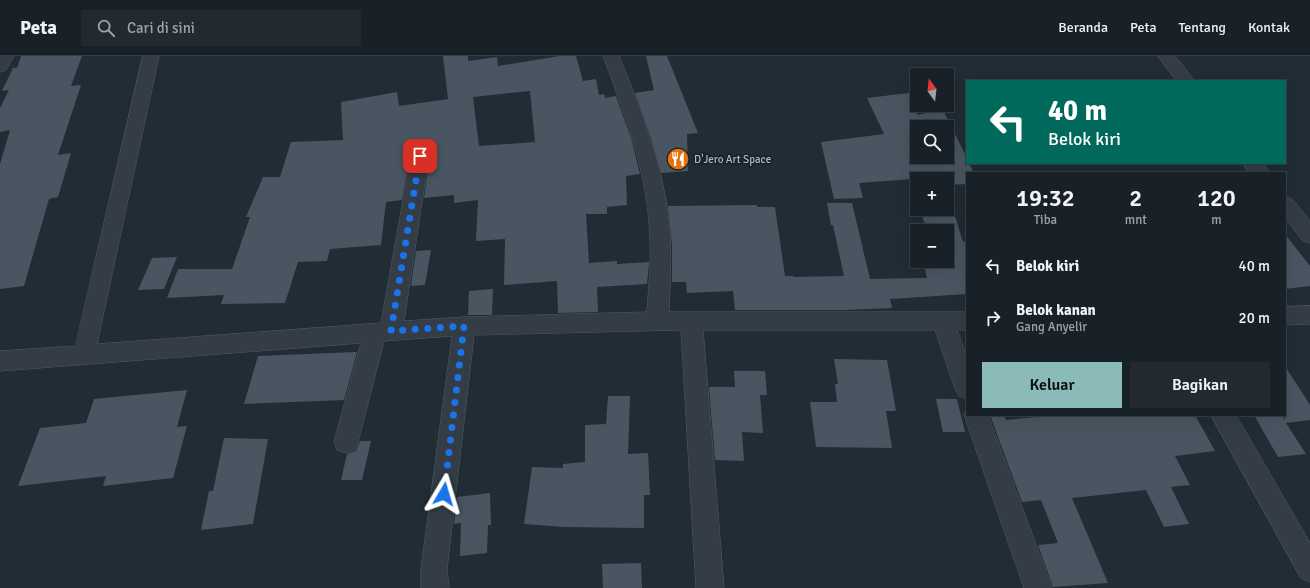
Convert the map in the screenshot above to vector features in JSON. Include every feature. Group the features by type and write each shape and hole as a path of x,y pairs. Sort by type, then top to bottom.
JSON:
{"street":[{"path":"0,66 6,56"},
{"path":"84,354 151,56"},
{"path":"611,56 650,166 658,212 660,262 658,321"},
{"path":"1166,56 1185,80"},
{"path":"346,442 383,331 420,156"},
{"path":"1253,164 1259,172"},
{"path":"1286,205 1310,235"},
{"path":"1286,316 1310,315"},
{"path":"0,361 464,326 658,321 966,322"},
{"path":"691,322 710,588"},
{"path":"943,322 966,386"},
{"path":"435,588 434,569 464,326"},
{"path":"976,416 1038,588"},
{"path":"1224,416 1310,569"}],"building":[{"path":"21,56 82,56 71,86 81,85 58,155 71,153 58,197 49,199 24,286 0,289 0,164 10,130 0,132 0,108 9,90 2,91 13,68 17,68"},
{"path":"443,56 468,56 468,61 497,57 498,66 560,56 576,56 583,81 596,79 599,95 604,94 605,98 616,96 631,138 640,174 626,176 627,205 607,207 607,214 586,214 589,263 617,261 617,264 649,262 647,284 597,287 598,312 558,313 557,281 504,285 505,239 476,241 478,200 454,203 454,195 424,198 430,156 427,150 420,148 413,150 410,155 402,200 386,202 381,245 330,249 327,261 298,262 285,303 221,304 224,295 167,298 178,269 232,269 250,217 246,217 263,177 280,177 291,142 343,140 341,102 397,92 399,106 448,99","holes":["530,91 535,142 479,146 473,97"]},
{"path":"646,56 667,56 698,133 687,134 688,171 661,173 651,138 635,93 654,90"},
{"path":"910,93 910,112 917,112 917,115 933,112 944,112 948,120 910,120 910,164 954,164 954,132 966,156 966,164 970,164 974,172 966,172 966,184 954,185 954,172 910,172 910,179 859,183 863,198 834,199 821,142 884,134 867,98"},
{"path":"827,203 852,203 870,279 927,278 925,268 954,268 954,224 925,224 922,216 954,216 954,213 963,242 966,241 966,294 890,299 892,308 845,310 735,310 733,291 687,293 686,282 672,282 672,245 668,206 757,205 757,207 775,207 785,276 793,277 844,276"},
{"path":"1286,235 1310,266 1310,286 1286,289"},
{"path":"431,250 425,285 411,286 416,251"},
{"path":"177,257 164,289 138,290 152,258"},
{"path":"493,289 492,315 468,315 469,291"},
{"path":"357,352 344,400 244,404 258,356"},
{"path":"834,359 887,360 896,411 886,411 892,448 816,447 810,402 837,402 835,384 838,384"},
{"path":"1286,368 1310,405 1310,420 1286,423 1306,454 1278,457 1255,416 1283,416 1285,420"},
{"path":"734,371 765,371 767,395 760,395 763,433 742,432 744,461 715,460 709,387 735,387"},
{"path":"187,390 177,427 187,426 173,478 103,486 106,476 18,486 40,428 86,423 94,399"},
{"path":"608,396 630,396 628,454 648,453 650,495 644,495 644,528 565,527 524,524 532,467 563,468 563,464 585,462 585,425 606,424"},
{"path":"936,399 957,399 965,432 943,432"},
{"path":"990,416 1004,416 1006,420 1046,416 1196,416 1215,451 1175,456 1190,485 1171,487 1189,524 1164,527 1146,490 1072,498 1108,583 1053,587 1038,545 1058,543 1041,500 1022,502"},
{"path":"224,438 268,439 253,524 201,530 209,491 213,491"},
{"path":"360,441 371,441 362,480 341,480 347,454 356,451"},
{"path":"490,493 491,525 488,525 487,553 460,556 461,523 454,524 457,497"},
{"path":"641,563 642,588 603,588 602,564"}],"place":[{"name":"D'Jero Art Space","path":"678,159"}],"route":[{"path":"420,156 391,331 464,326 444,494"}]}
